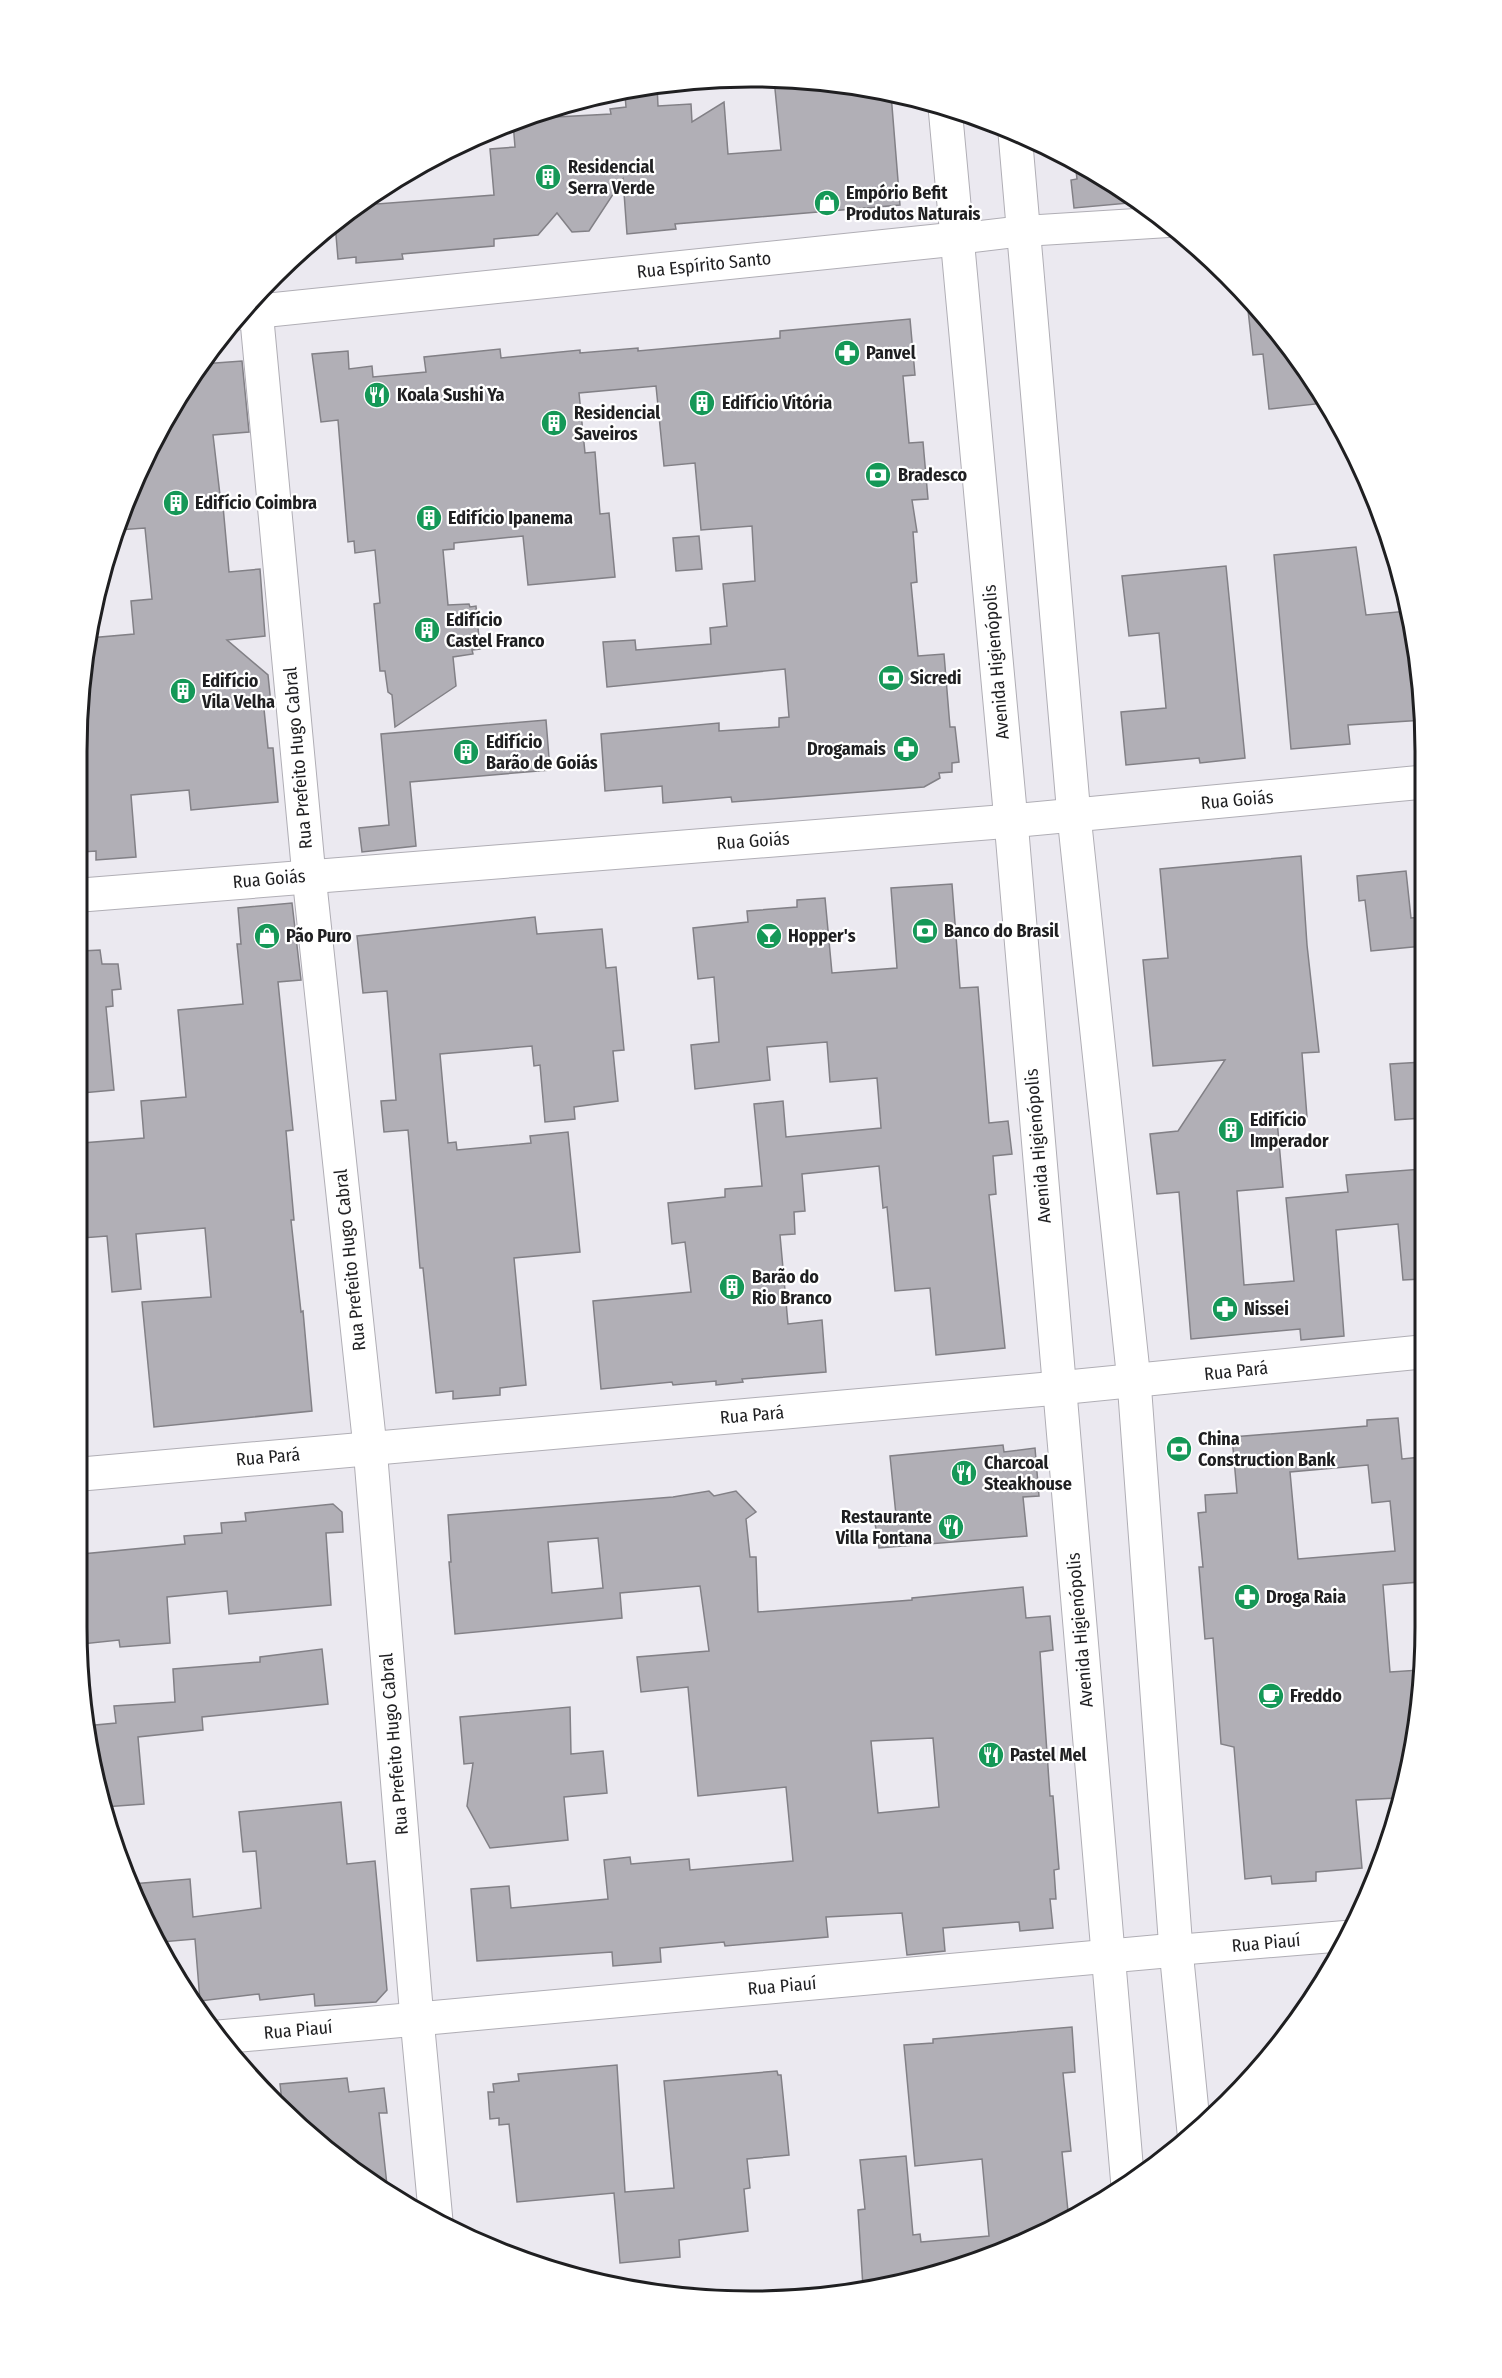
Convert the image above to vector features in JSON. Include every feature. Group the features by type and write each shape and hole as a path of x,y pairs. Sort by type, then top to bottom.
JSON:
{"main road":[{"name":"Avenida Higienópolis","path":"946,117 1011,821 1127,2174"},
{"path":"1016,143 1074,816 1134,1381 1176,1950 1193,2122"},
{"name":"Rua Espírito Santo","path":"257,307 956,239"},
{"name":"Rua Prefeito Hugo Cabral","path":"252,314 370,1448 435,2211"},
{"name":"Rua Goiás","path":"87,895 1074,816 1415,783"},
{"name":"Rua Pará","path":"87,1474 1058,1388 1415,1353"},
{"name":"Rua Piauí","path":"228,2036 1176,1950"}],"street":[{"name":"Rua Espírito Santo","path":"956,239 1024,231 1153,223"},
{"name":"Rua Piauí","path":"1176,1950 1338,1937"}],"building":[{"path":"775,88 838,93 892,103 900,205 675,224 676,229 627,234 623,179 589,231 572,232 557,213 538,235 494,239 494,246 402,254 403,259 356,263 356,257 338,259 336,233 377,203 494,195 490,149 515,147 514,131 555,117 611,114 610,109 626,107 625,99 657,94 658,106 691,104 692,122 724,102 728,154 781,150"},
{"path":"1076,172 1126,203 1074,208 1071,180 1077,179"},
{"path":"1248,311 1278,347 1317,404 1269,409 1263,354 1253,355"},
{"path":"910,319 915,375 903,376 909,443 923,442 928,499 912,500 917,532 913,532 917,582 911,583 918,656 944,654 950,727 955,727 959,762 952,763 952,772 939,773 940,778 924,787 732,802 731,797 663,803 662,786 605,791 601,734 719,723 719,731 779,727 779,718 789,717 785,669 607,687 603,642 635,640 636,650 711,644 710,628 727,626 723,584 755,581 752,526 701,530 695,463 664,466 656,386 579,393 585,453 595,452 600,514 609,513 615,577 528,585 523,536 454,543 454,549 443,550 448,605 476,606 480,649 472,650 473,654 453,657 456,686 395,727 392,695 388,692 385,671 380,671 374,604 380,603 375,550 355,553 354,541 348,542 338,420 321,422 312,354 348,351 349,369 372,366 373,377 426,372 424,357 500,349 501,358 580,350 580,353 638,348 638,351 780,338 780,331"},
{"path":"242,361 249,432 213,435 220,495 222,495 229,572 260,569 265,636 227,640 268,675 271,704 264,709 268,748 273,748 278,802 191,810 189,790 131,795 136,857 96,860 96,851 87,852 87,751 88,708 97,637 134,634 131,601 152,599 145,528 125,529 155,457 176,419 212,363"},
{"path":"699,536 702,569 676,571 673,538"},
{"path":"1356,547 1366,615 1400,612 1409,664 1414,721 1348,725 1350,744 1291,749 1274,555"},
{"path":"1226,566 1245,758 1200,763 1199,758 1126,765 1121,712 1166,708 1159,633 1129,636 1122,576"},
{"name":"Edifício Barão de Goiás","path":"546,720 550,770 410,782 416,846 362,852 359,828 389,825 381,734"},
{"path":"1301,856 1307,945 1319,1052 1302,1053 1307,1117 1277,1120 1283,1187 1237,1191 1244,1285 1294,1281 1286,1198 1348,1192 1346,1175 1415,1170 1415,1279 1403,1280 1398,1224 1336,1230 1344,1336 1301,1340 1300,1329 1191,1339 1179,1192 1157,1194 1150,1134 1178,1131 1225,1060 1153,1066 1143,960 1168,958 1160,869"},
{"path":"1406,871 1411,918 1415,918 1415,947 1371,951 1365,900 1359,901 1357,876"},
{"path":"952,884 960,988 978,987 989,1123 1008,1121 1012,1154 993,1156 996,1194 989,1195 1005,1348 936,1355 930,1288 895,1291 887,1207 883,1208 879,1166 802,1174 805,1211 794,1212 795,1234 780,1235 788,1324 822,1320 826,1372 742,1379 743,1382 716,1385 716,1381 673,1385 672,1382 601,1389 593,1301 691,1292 685,1242 672,1244 668,1203 725,1197 725,1189 762,1186 754,1104 783,1101 786,1137 881,1128 877,1078 830,1082 827,1042 767,1047 770,1080 695,1089 691,1045 719,1042 714,977 698,979 693,928 748,922 747,911 797,907 797,900 825,898 832,973 897,968 891,888"},
{"path":"292,903 301,980 278,982 293,1130 286,1131 294,1220 291,1220 301,1312 303,1311 312,1411 154,1427 142,1302 211,1297 205,1228 136,1234 141,1289 112,1292 107,1236 87,1238 87,1143 144,1138 141,1101 186,1097 178,1010 243,1004 237,944 241,944 238,908"},
{"path":"535,917 537,934 602,929 606,968 616,967 624,1050 613,1051 618,1101 574,1107 575,1119 545,1122 540,1065 534,1066 532,1046 440,1054 448,1143 456,1142 457,1150 531,1143 530,1136 568,1132 580,1252 514,1258 526,1385 500,1388 500,1395 453,1399 453,1391 436,1393 423,1268 420,1268 408,1130 384,1132 381,1101 396,1100 387,991 363,993 357,936"},
{"path":"100,950 102,964 118,964 121,989 112,990 113,1006 106,1007 114,1090 87,1093 87,951"},
{"path":"1415,1062 1415,1119 1395,1120 1390,1064"},
{"path":"1398,1418 1402,1459 1415,1458 1415,1582 1383,1585 1390,1672 1414,1670 1402,1757 1392,1798 1356,1800 1362,1868 1316,1872 1316,1881 1272,1884 1271,1876 1245,1879 1234,1747 1221,1744 1213,1638 1205,1639 1199,1567 1203,1567 1198,1513 1206,1512 1205,1495 1237,1493 1232,1437 1367,1426 1367,1420","holes":["1368,1465 1372,1503 1390,1501 1395,1551 1298,1559 1290,1472"]},
{"path":"1003,1445 1004,1452 1035,1448 1039,1496 1023,1497 1027,1536 879,1548 874,1517 896,1515 890,1456"},
{"path":"709,1491 714,1496 736,1491 756,1512 746,1519 750,1557 756,1557 758,1612 912,1600 912,1598 1023,1587 1026,1618 1050,1616 1053,1650 1040,1652 1050,1796 1053,1796 1059,1869 1054,1870 1056,1899 1050,1899 1053,1928 1020,1931 1019,1922 943,1928 945,1951 907,1955 902,1913 826,1917 828,1937 725,1946 724,1942 660,1948 661,1962 613,1966 612,1952 477,1961 471,1889 509,1886 511,1908 608,1899 604,1860 630,1857 631,1864 689,1859 690,1870 793,1861 786,1787 698,1796 688,1687 641,1692 637,1657 709,1651 700,1586 620,1593 622,1618 455,1634 448,1515 673,1497","holes":["598,1538 603,1588 552,1593 548,1542","933,1738 939,1807 878,1813 871,1741"]},
{"path":"333,1504 342,1512 343,1532 326,1533 331,1605 229,1614 227,1591 167,1597 170,1643 120,1647 119,1640 87,1643 87,1554 185,1544 184,1536 222,1533 221,1523 246,1521 245,1513"},
{"path":"322,1649 328,1704 202,1717 203,1730 138,1737 144,1804 112,1806 95,1725 116,1723 114,1706 175,1702 173,1669 260,1662 260,1657"},
{"path":"570,1707 571,1754 603,1751 607,1793 564,1797 568,1840 490,1848 467,1806 473,1763 464,1764 460,1717"},
{"path":"341,1802 347,1864 375,1861 387,1990 376,2002 315,2006 314,1994 260,2000 259,1994 202,2001 200,1997 195,1939 166,1942 139,1883 190,1879 193,1917 261,1908 256,1851 243,1852 239,1812"},
{"path":"1072,2027 1075,2072 1063,2073 1071,2151 1062,2152 1068,2210 1045,2223 964,2256 923,2268 863,2281 858,2210 865,2209 860,2160 906,2156 913,2235 920,2234 921,2242 989,2236 982,2159 915,2166 904,2045 933,2043 933,2039"},
{"path":"617,2065 625,2192 674,2188 664,2081 777,2071 778,2075 781,2075 789,2155 747,2159 750,2188 744,2189 748,2231 679,2240 680,2257 620,2263 614,2193 517,2202 509,2124 499,2125 499,2118 490,2119 488,2092 494,2092 493,2084 519,2081 518,2074"},
{"path":"347,2078 349,2092 384,2088 387,2113 379,2113 387,2182 347,2154 281,2097 280,2084"}],"place":[{"name":"Residencial Serra Verde","path":"548,177"},
{"name":"Empório Befit Produtos Naturais","path":"827,203"},
{"name":"Panvel","path":"847,353"},
{"name":"Koala Sushi Ya","path":"377,395"},
{"name":"Edifício Vitória","path":"702,403"},
{"name":"Residencial Saveiros","path":"554,423"},
{"name":"Bradesco","path":"878,475"},
{"name":"Edifício Coimbra","path":"176,503"},
{"name":"Edifício Ipanema","path":"429,518"},
{"name":"Edifício Castel Franco","path":"427,630"},
{"name":"Sicredi","path":"891,678"},
{"name":"Edifício Vila Velha","path":"183,691"},
{"name":"Drogamais","path":"906,749"},
{"name":"Edifício Barão de Goiás","path":"466,752"},
{"name":"Banco do Brasil","path":"925,931"},
{"name":"Pão Puro","path":"267,936"},
{"name":"Hopper's","path":"769,936"},
{"name":"Edifício Imperador","path":"1231,1130"},
{"name":"Barão do Rio Branco","path":"732,1287"},
{"name":"Nissei","path":"1225,1309"},
{"name":"China Construction Bank","path":"1179,1449"},
{"name":"Charcoal Steakhouse","path":"964,1473"},
{"name":"Restaurante Villa Fontana","path":"951,1527"},
{"name":"Droga Raia","path":"1247,1597"},
{"name":"Freddo","path":"1271,1696"},
{"name":"Pastel Mel","path":"991,1755"}]}
